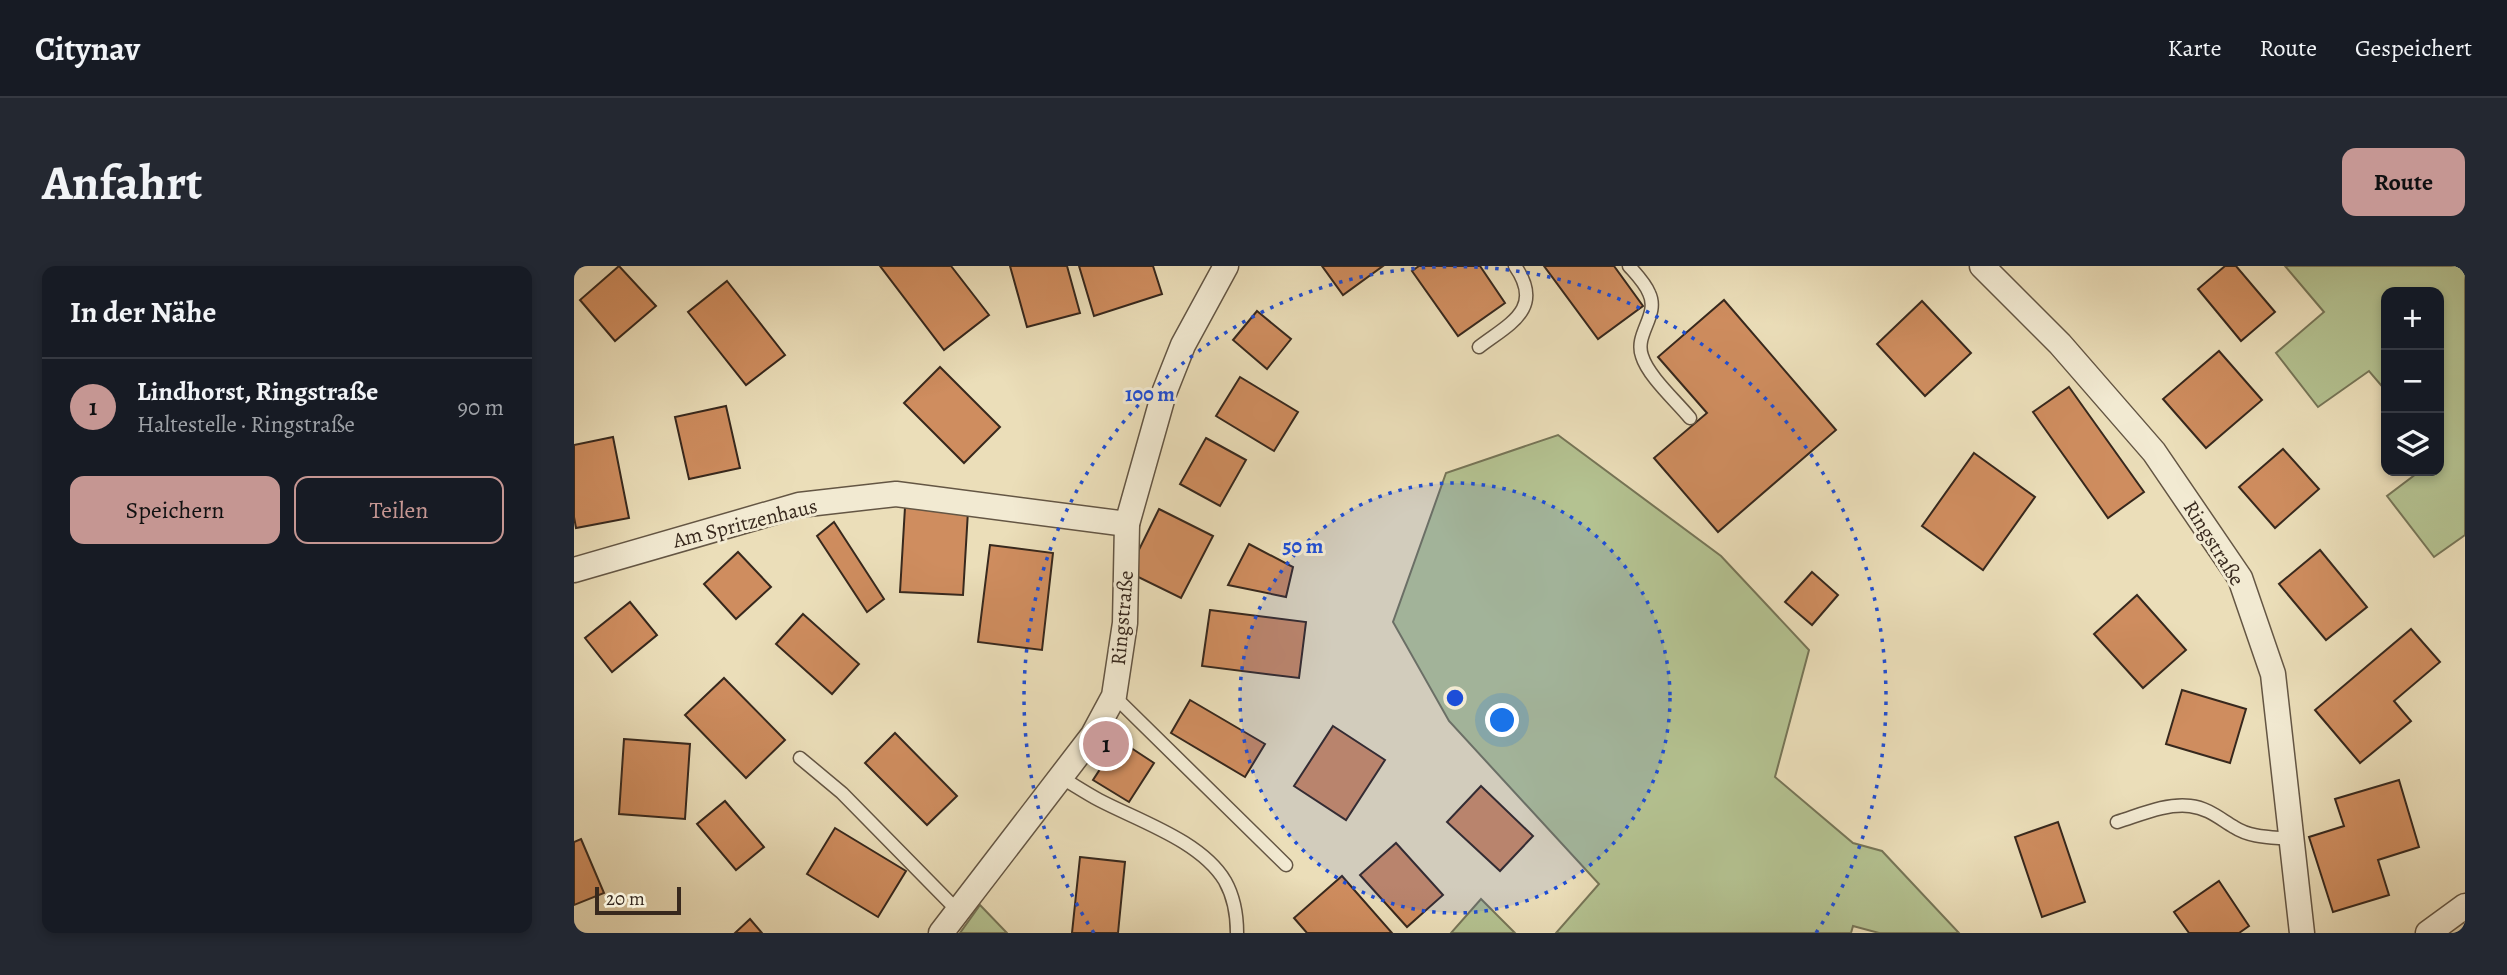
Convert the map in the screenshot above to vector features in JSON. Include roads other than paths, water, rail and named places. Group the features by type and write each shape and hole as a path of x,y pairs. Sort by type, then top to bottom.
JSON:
{"street":[{"name":"Ringstraße","path":"941,933 1062,778 1093,735 1114,696 1125,623 1127,524 1164,393 1183,345 1226,266"},
{"name":"Ringstraße","path":"1982,266 2060,344 2154,452 2239,578 2273,674 2302,933"},
{"name":"Am Spritzenhaus","path":"574,570 799,505 896,494 1127,524"},
{"path":"2428,933 2464,908"}],"lane":[{"path":"1479,347 1518,317 1525,307 1527,292 1516,266"},
{"path":"1629,266 1644,284 1652,303 1651,314 1641,337 1641,355 1652,373 1690,418"},
{"path":"1114,696 1286,865"},
{"path":"800,758 842,793 958,911"},
{"path":"1062,778 1163,831 1203,857 1224,881 1237,913 1237,933"},
{"path":"2117,822 2167,807 2190,806 2218,814 2234,827 2257,836 2291,839"}],"place":[{"name":"Lindhorst, Ringstraße","path":"1106,744"}]}
